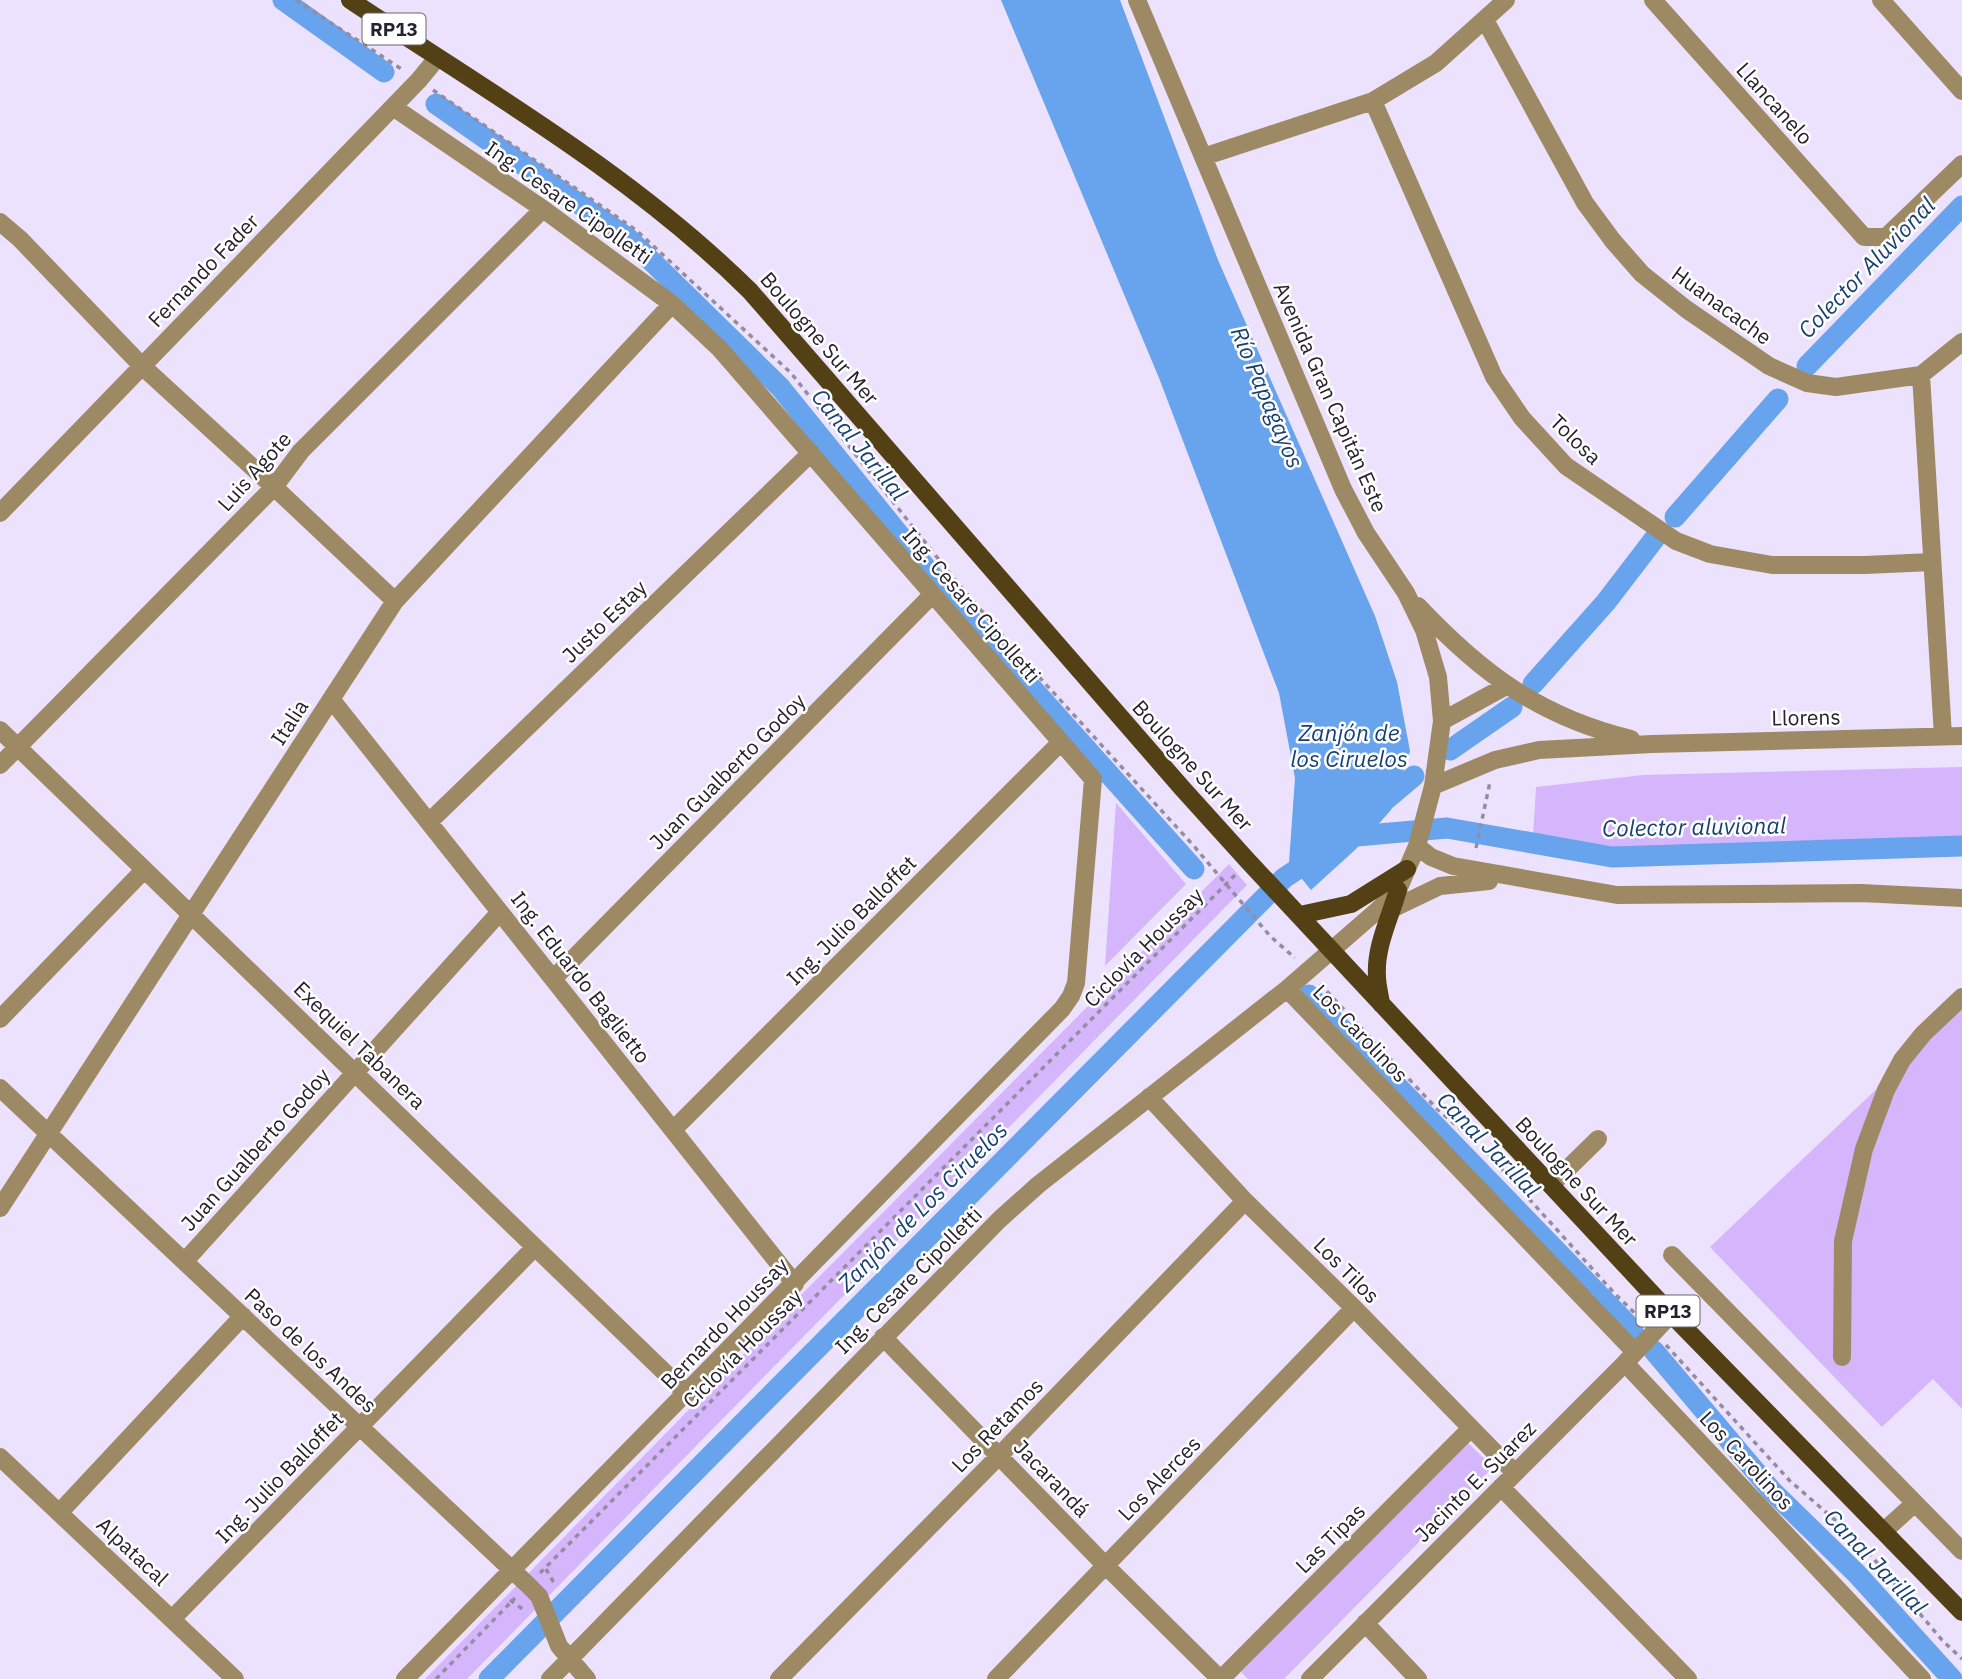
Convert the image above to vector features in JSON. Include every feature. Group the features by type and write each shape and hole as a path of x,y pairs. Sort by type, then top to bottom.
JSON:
{"main road":[{"name":"Boulogne Sur Mer","path":"350,0 619,178 694,238 750,290 1248,861 1671,1314 1962,1612"},
{"path":"1300,915 1351,904 1407,869"},
{"path":"1381,1004 1377,961 1381,940 1398,890"}],"street":[{"name":"Avenida Gran Capitán Este","path":"1137,0 1343,489 1366,533 1406,593 1432,652 1441,698 1442,722 1430,794 1418,844 1398,890 1333,950"},
{"path":"1203,157 1373,101 1436,63 1506,0"},
{"name":"Llancanelo","path":"1653,0 1864,237 1886,237 1962,164"},
{"path":"1881,0 1962,91"},
{"name":"Huanacache","path":"1485,20 1585,203 1613,241 1643,274 1686,309 1769,366 1807,383 1836,387 1921,375"},
{"name":"Fernando Fader","path":"0,513 393,107 437,58"},
{"name":"Tolosa","path":"1373,101 1494,377 1522,418 1566,466 1676,541 1710,554 1772,565 1933,562"},
{"name":"Ing. Cesare Cipolletti","path":"393,107 543,209 672,304 720,349 1093,779 1076,983 1071,996"},
{"name":"Luis Agote","path":"0,765 274,486 301,451 543,209"},
{"path":"0,212 20,239"},
{"path":"0,222 20,239 142,366 395,601"},
{"name":"Italia","path":"0,1208 395,601 672,304"},
{"path":"1943,736 1921,375 1962,342"},
{"name":"Justo Estay","path":"429,822 811,453"},
{"name":"Llorens","path":"1406,593 1471,659 1506,686 1579,723 1609,734 1652,744"},
{"name":"Juan Gualberto Godoy","path":"554,979 932,595"},
{"path":"1442,722 1506,686"},
{"name":"Ing. Eduardo Baglietto","path":"331,699 795,1284"},
{"name":"Exequiel Tabanera","path":"0,730 687,1394"},
{"name":"Llorens","path":"1430,794 1495,760 1539,750 1652,744 1962,736"},
{"name":"Ing. Julio Balloffet","path":"673,1129 1061,742"},
{"path":"1418,844 1431,857 1453,866 1524,881 1617,895 1861,893 1962,898"},
{"path":"0,1019 144,870"},
{"path":"1392,909 1440,886 1479,881 1524,881"},
{"name":"Juan Gualberto Godoy","path":"185,1261 500,912"},
{"name":"Ing. Cesare Cipolletti","path":"550,1679 564,1652 1019,1203 1333,950"},
{"name":"Los Carolinos","path":"1287,989 1630,1358 1922,1679"},
{"name":"Bernardo Houssay","path":"405,1679 795,1284 1062,1009 1071,996"},
{"path":"1842,1357 1843,1241 1864,1149 1886,1090 1902,1060 1923,1034 1962,997"},
{"name":"Paso de los Andes","path":"0,1088 533,1590 564,1652 587,1679"},
{"name":"Los Tilos","path":"1149,1097 1245,1201 1515,1473"},
{"path":"1551,1185 1598,1139"},
{"name":"Los Retamos","path":"779,1679 1245,1201"},
{"name":"Ing. Julio Balloffet","path":"172,1619 535,1247"},
{"path":"1672,1255 1962,1551"},
{"name":"Los Alerces","path":"996,1679 1354,1308"},
{"name":"Jacinto E. Suarez","path":"1310,1679 1671,1314"},
{"path":"59,1513 243,1316"},
{"name":"Jacarandá","path":"883,1337 1105,1565 1221,1679"},
{"name":"Las Tipas","path":"1221,1679 1470,1429"},
{"name":"Alpatacal","path":"0,1457 235,1679"},
{"path":"1501,1487 1688,1679"},
{"path":"1884,1531 1915,1503"},
{"path":"1365,1623 1418,1679"}],"path":[{"path":"1476,848 1495,760"},
{"name":"Ciclovía Houssay","path":"436,1679 533,1590 545,1568 1248,861"},
{"path":"1227,887 1270,936 1309,970 1437,1109 1483,1148 1790,1481 1857,1539 1941,1640 1962,1659"},
{"path":"534,1549 556,1586"}],"shaded area":[{"path":"1962,767 1962,846 1603,865 1532,853 1536,787 1643,775"},
{"path":"1116,803 1186,884 1105,966"},
{"path":"1229,864 1247,885 467,1679 425,1679 806,1290"},
{"path":"1962,1008 1962,1409 1933,1379 1882,1427 1710,1247"},
{"path":"1466,1441 1493,1467 1284,1679 1248,1679 1241,1672"}],"water":[{"name":"Zanjón de los Ciruelos","path":"1001,0 1120,0 1218,260 1375,616 1397,682 1410,751 1391,810 1356,849 1311,890 1289,863 1295,778 1279,693 1159,378"}],"waterway":[{"name":"Canal Jarillal","path":"283,0 384,72"},
{"name":"Canal Jarillal","path":"436,104 628,238 780,387 944,590 1194,869"},
{"name":"Colector Aluvional","path":"1807,366 1962,206"},
{"name":"Colector Aluvional","path":"1675,517 1778,399"},
{"name":"Colector Aluvional","path":"1533,684 1606,602 1655,538"},
{"name":"Colector Aluvional","path":"1450,750 1512,707"},
{"name":"Zanjón de Los Ciruelos","path":"1376,808 1414,776"},
{"name":"Colector aluvional","path":"1345,837 1447,828 1612,857 1962,846"},
{"name":"Zanjón de Los Ciruelos","path":"489,1679 1284,878 1319,855"},
{"name":"Canal Jarillal","path":"1309,995 1633,1330"},
{"name":"Canal Jarillal","path":"1654,1351 1772,1491 1857,1574 1952,1679"}],"water label":[{"name":"Río Papagayos","path":"1268,397"}]}
